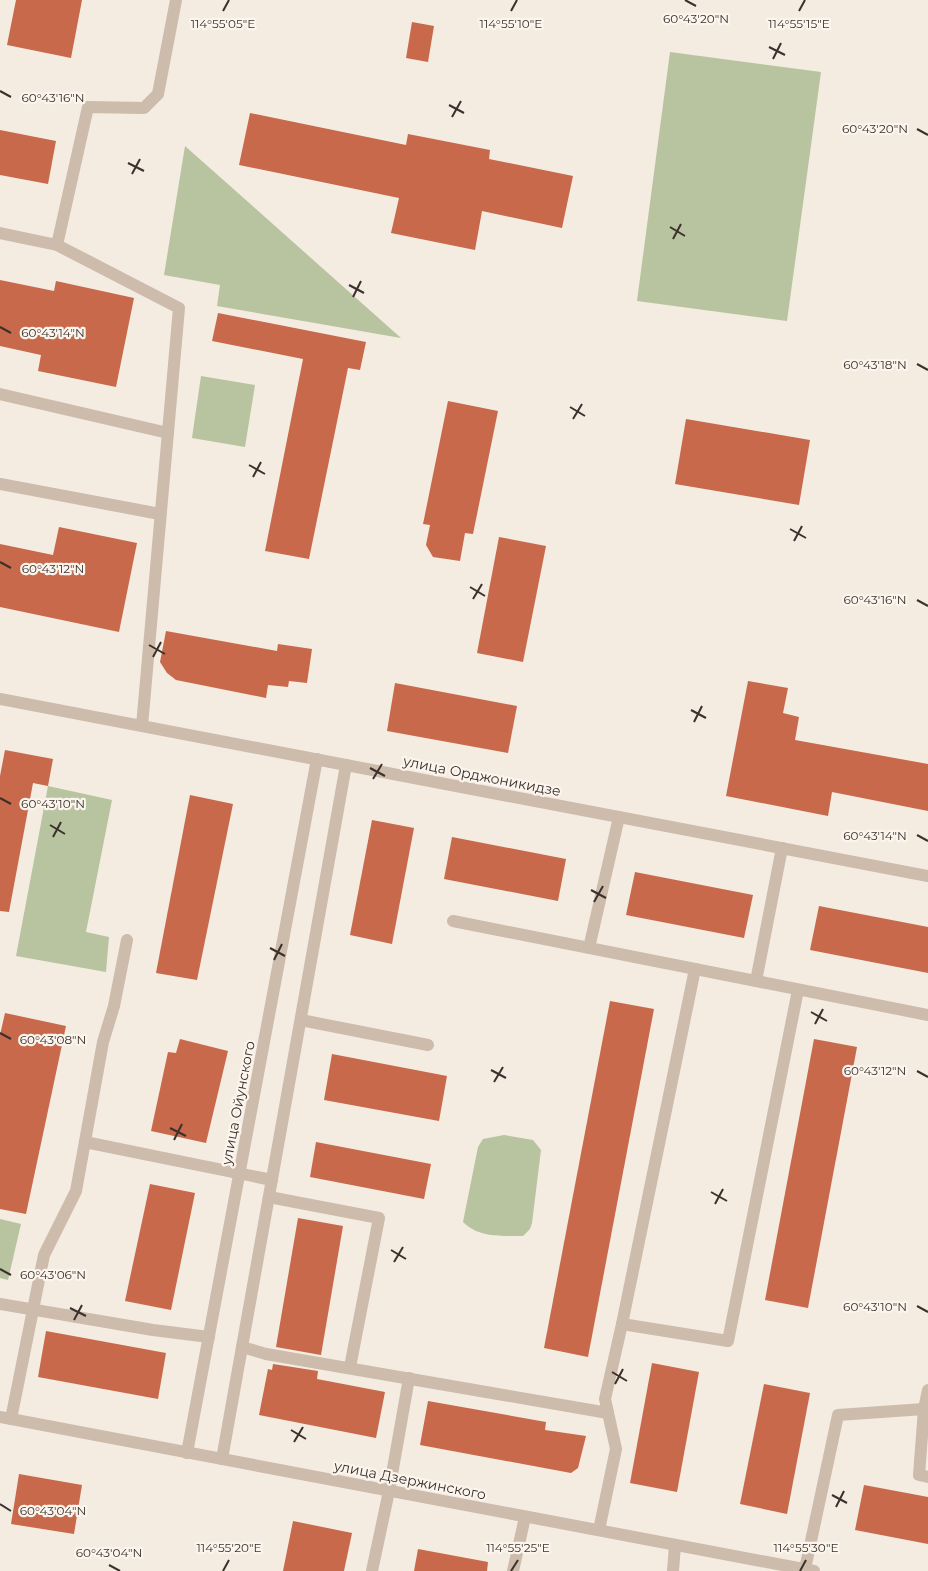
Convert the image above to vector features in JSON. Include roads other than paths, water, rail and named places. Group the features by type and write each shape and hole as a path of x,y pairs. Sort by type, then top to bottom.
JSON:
{"street":[{"path":"57,245 88,107 144,108 158,94 176,0"},
{"path":"0,233 57,245 179,308 142,726"},
{"path":"0,394 168,433"},
{"path":"0,484 160,514"},
{"name":"улица Орджоникидзе","path":"0,699 928,876"},
{"name":"улица Ойунского","path":"187,1453 317,760"},
{"path":"222,1460 346,765"},
{"path":"589,948 619,817"},
{"path":"756,981 782,848"},
{"path":"453,921 928,1015"},
{"path":"6,1418 33,1310 44,1255 76,1191 103,1042 114,1006 127,940"},
{"path":"599,1530 616,1449 604,1399 622,1324 695,969"},
{"path":"622,1324 728,1341 798,990"},
{"path":"300,1020 428,1044"},
{"path":"85,1142 239,1175 272,1180"},
{"path":"269,1197 380,1218 350,1368"},
{"path":"0,1304 172,1333 209,1337"},
{"path":"242,1347 266,1354 608,1413"},
{"path":"372,1571 389,1491 409,1378"},
{"path":"928,1390 924,1409 919,1475 928,1477"},
{"path":"809,1570 838,1415 924,1409"},
{"name":"улица Дзержинского","path":"6,1418 599,1530 785,1568 809,1570"},
{"path":"513,1571 525,1517"},
{"path":"673,1571 675,1545"}]}
